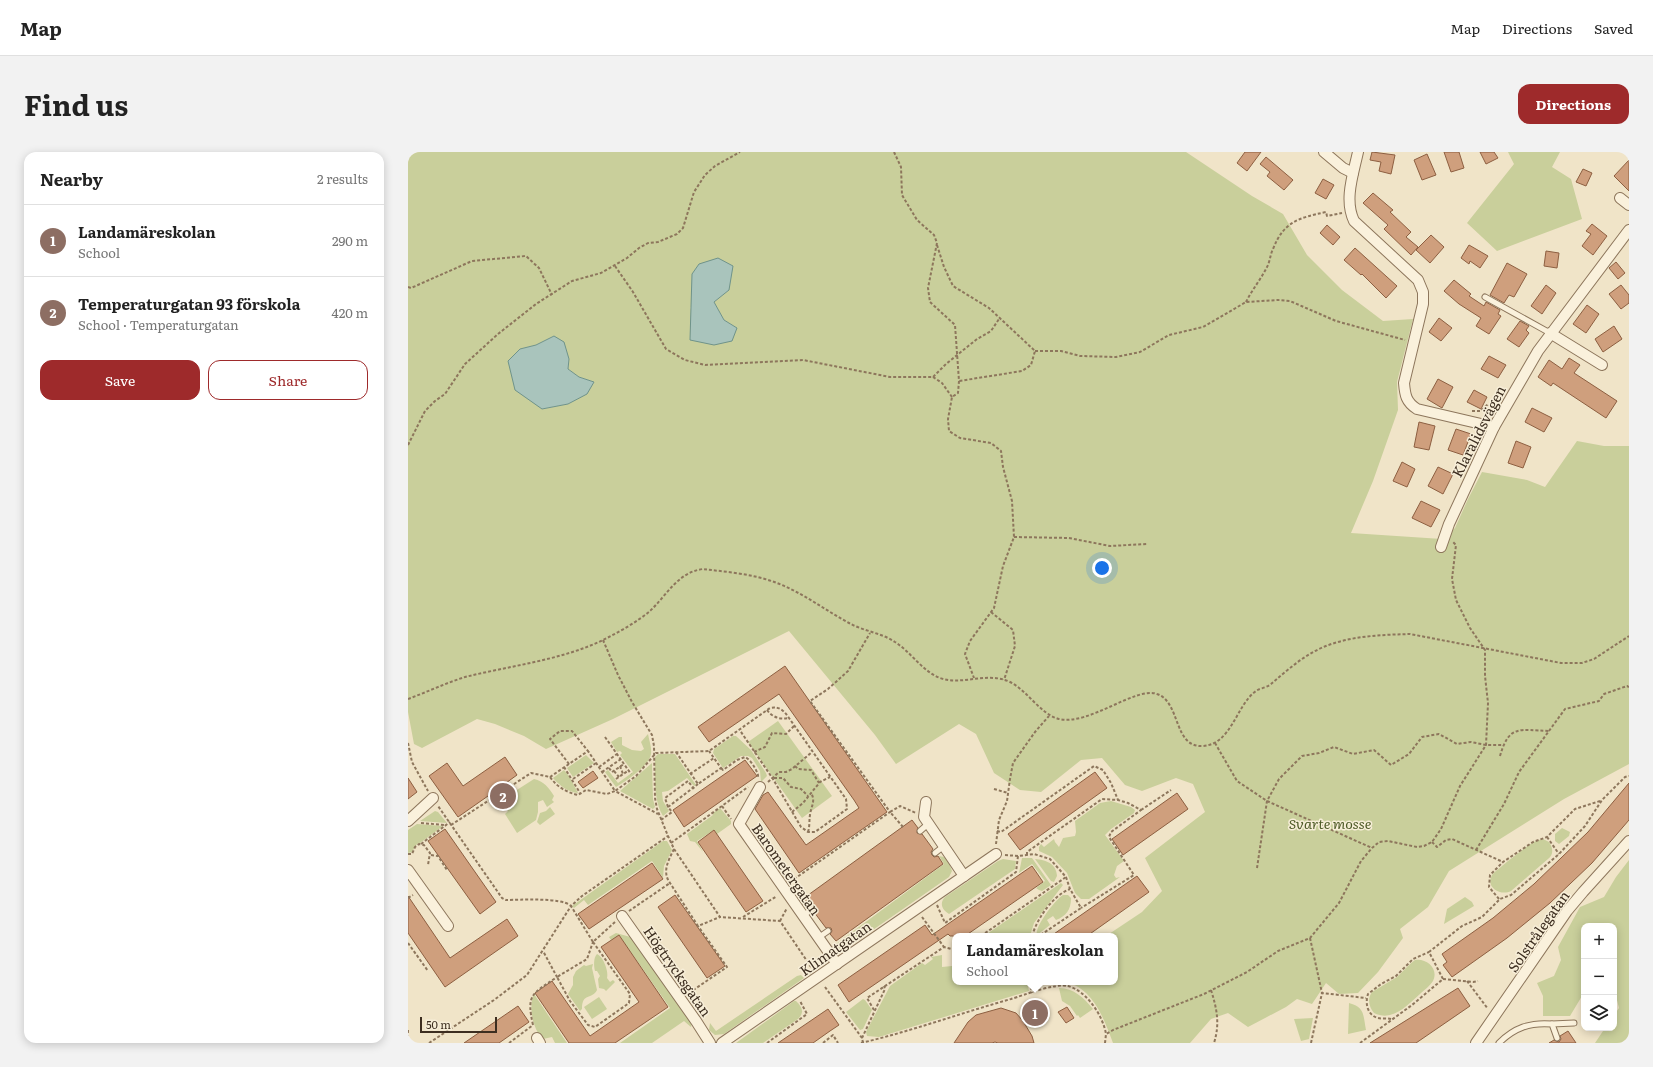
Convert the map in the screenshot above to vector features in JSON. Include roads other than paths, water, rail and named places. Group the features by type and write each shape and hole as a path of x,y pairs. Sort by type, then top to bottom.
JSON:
{"street":[{"path":"1324,152 1343,168 1353,173"},
{"path":"1358,152 1348,202 1354,221 1418,280 1423,292 1423,304 1404,383 1405,396 1408,402 1420,410 1494,427"},
{"path":"1620,198 1629,205"},
{"name":"Klaralidsvägen","path":"1441,547 1445,534 1494,427 1538,351 1629,230"},
{"path":"1550,334 1602,365"},
{"name":"Barometergatan","path":"757,785 739,824 782,890 803,916 837,964"},
{"path":"410,819 433,798"},
{"path":"926,802 926,820 964,876"},
{"name":"Solstrålegatan","path":"1476,1043 1567,911 1629,841"},
{"name":"Klimatgatan","path":"722,1043 996,854"},
{"path":"408,870 448,926"},
{"name":"Högtrycksgatan","path":"622,916 681,999 710,1043"}],"lane":[{"path":"1485,297 1550,334"},
{"path":"920,831 926,820"},
{"path":"935,853 944,846"},
{"path":"803,916 812,909"},
{"path":"818,938 828,931"},
{"path":"1499,1043 1508,1034 1519,1028 1536,1024 1574,1023"},
{"path":"1552,1024 1557,1038"}],"water":[{"path":"718,258 733,266 729,290 714,302 724,320 737,328 732,341 714,345 690,340 692,274 699,264"},
{"path":"554,336 564,342 569,359 568,369 579,377 594,382 587,394 568,404 542,409 515,390 508,361 520,349 536,345"}],"place":[{"name":"Temperaturgatan 93 förskola","path":"503,796"},
{"name":"Landamäreskolan","path":"1035,1013"}],"park label":[{"name":"Svarte mosse","path":"1330,823"}]}
